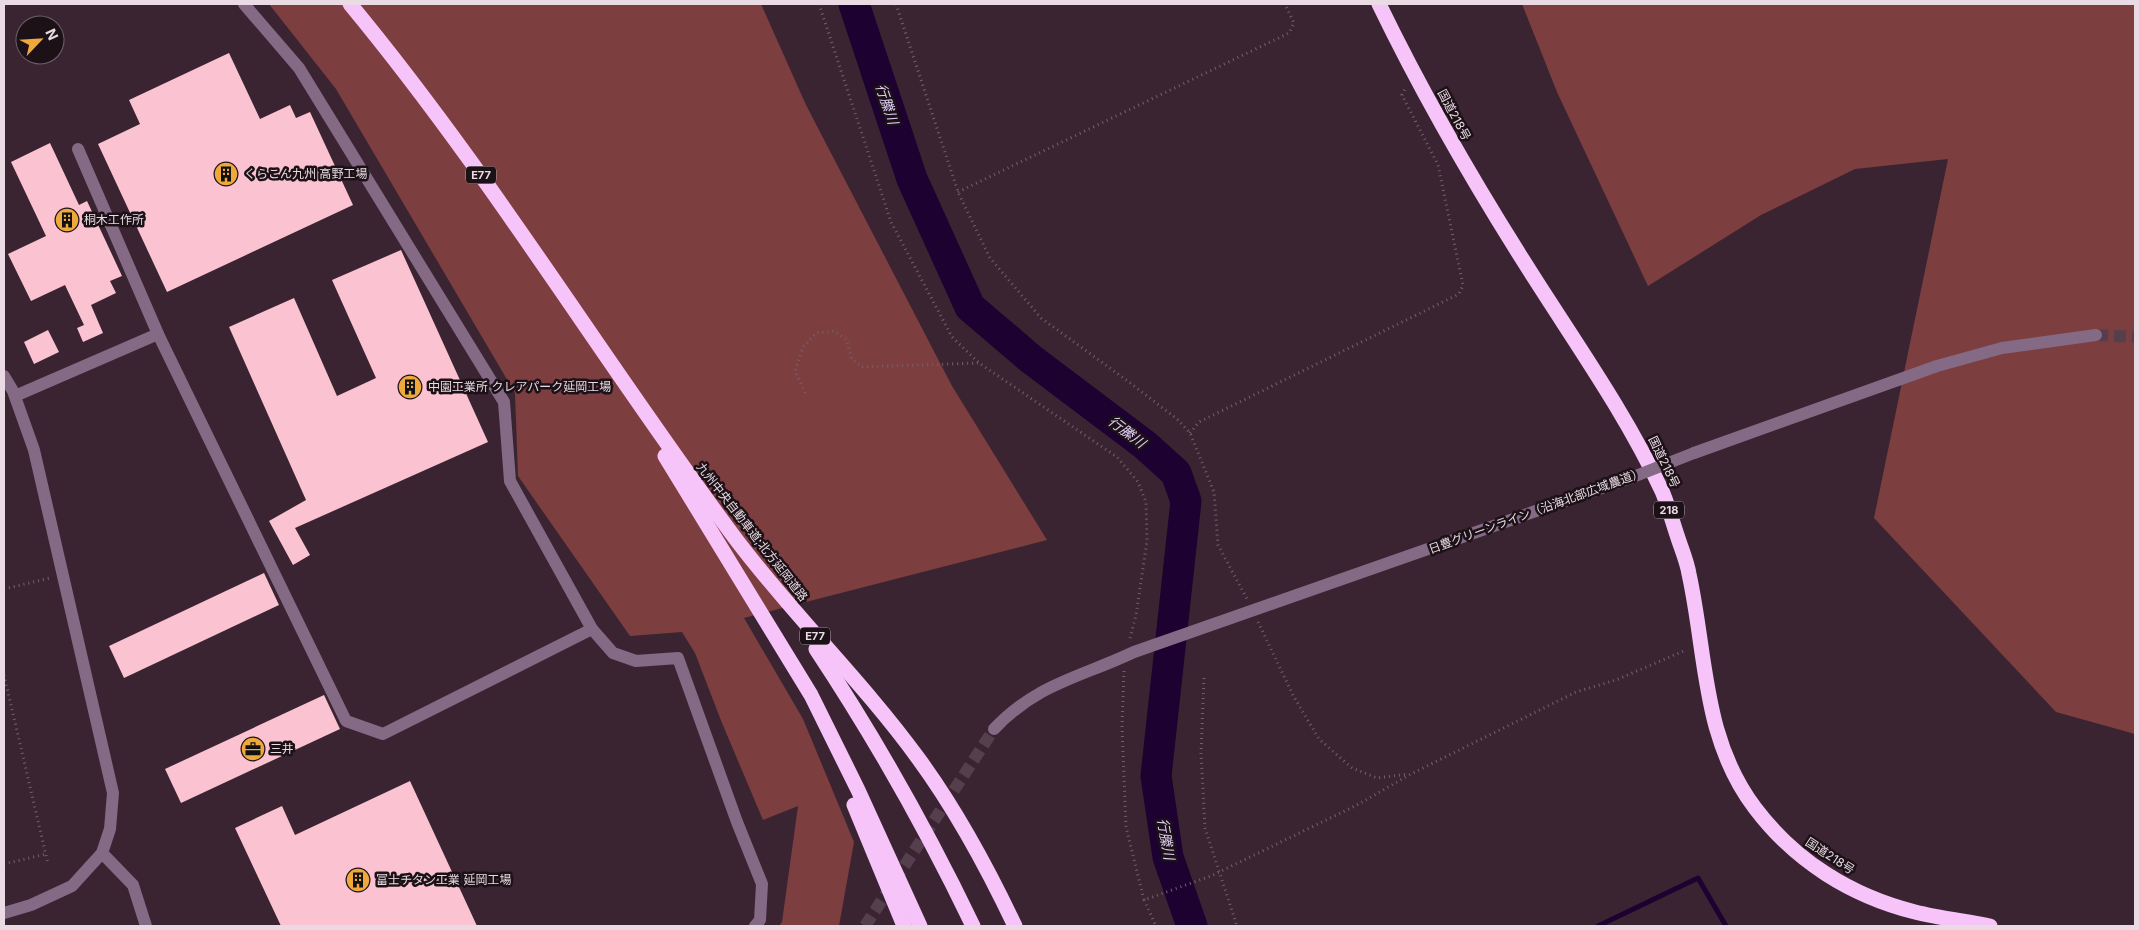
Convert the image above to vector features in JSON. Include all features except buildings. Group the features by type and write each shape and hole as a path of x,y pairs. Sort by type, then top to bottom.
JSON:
{"highway":[{"name":"九州中央自動車道;北方延岡道路","path":"350,4 480,174 676,457 769,583 895,727 923,764 962,822 1015,926"},
{"name":"国道218号","path":"1379,4 1453,146 1632,433 1663,493 1689,572 1710,708 1720,745 1755,808 1790,847 1806,861 1831,878 1863,894 1913,911 1990,926"},
{"name":"九州中央自動車道;北方延岡道路","path":"602,352 756,609 789,658 828,727 882,839 920,926"},
{"path":"769,583 866,724 922,824 973,926"},
{"path":"756,609 839,770 872,845 904,926"}],"street":[{"path":"244,4 299,68 504,402 510,481 592,629 613,653 636,661 678,658 737,822 762,884 760,920 755,926"},
{"path":"78,149 158,334 346,721 383,734 592,629"},
{"path":"15,396 158,334"},
{"name":"日豊グリーンライン（沿海北部広域農道）","path":"994,729 1010,712 1038,693 1055,684 1129,654 1937,366 2002,348 2096,335"},
{"path":"4,376 15,396 34,450 113,793 110,829 102,853 72,886 31,905 4,913"},
{"path":"102,853 133,886 146,926"}],"path":[{"path":"819,4 891,222 952,337 978,363 1117,457 1138,482 1146,502 1147,541 1129,654 1122,727 1126,827 1146,899 1156,926"},
{"path":"896,4 958,192 990,258 1041,318 1125,378 1177,419 1190,433 1214,492 1218,545 1253,611 1294,697 1319,739 1352,768 1376,778 1411,774"},
{"path":"958,192 1289,33 1294,23 1285,4"},
{"path":"1190,433 1199,422 1459,294 1463,284 1438,165 1402,94 1415,73"},
{"path":"805,393 795,371 803,347 816,333 834,330 846,339 852,360 862,367 978,363"},
{"path":"4,589 63,574"},
{"path":"1146,899 1212,876 1357,805 1411,774 1576,692 1616,680 1700,644"},
{"path":"4,675 48,864"},
{"path":"1204,678 1201,753 1205,828 1237,926"},
{"path":"4,864 46,854"}],"shaded area":[{"path":"269,4 761,4 806,105 952,386 1047,540 744,618 803,719 854,842 839,926 779,926 782,922 798,806 763,820 695,653 682,632 630,636 518,476 515,393 336,89"},
{"path":"1522,4 2135,4 2135,734 2056,712 1874,518 1948,159 1855,169 1761,215 1648,286 1557,92"}],"waterway":[{"name":"行縢川","path":"854,4 912,179 970,307 1031,359 1145,445 1176,473 1186,501 1156,776 1168,857 1192,926"},
{"path":"1598,926 1698,878 1726,926"}],"tunnel":[{"path":"2096,335 2135,337"},
{"path":"865,926 994,729"}],"place":[{"name":"くらこん九州 高野工場","path":"226,174"},
{"name":"桐木工作所","path":"67,220"},
{"name":"中園工業所 クレアパーク延岡工場","path":"410,387"},
{"name":"三井","path":"253,749"},
{"name":"富士チタン工業 延岡工場","path":"358,880"}]}
